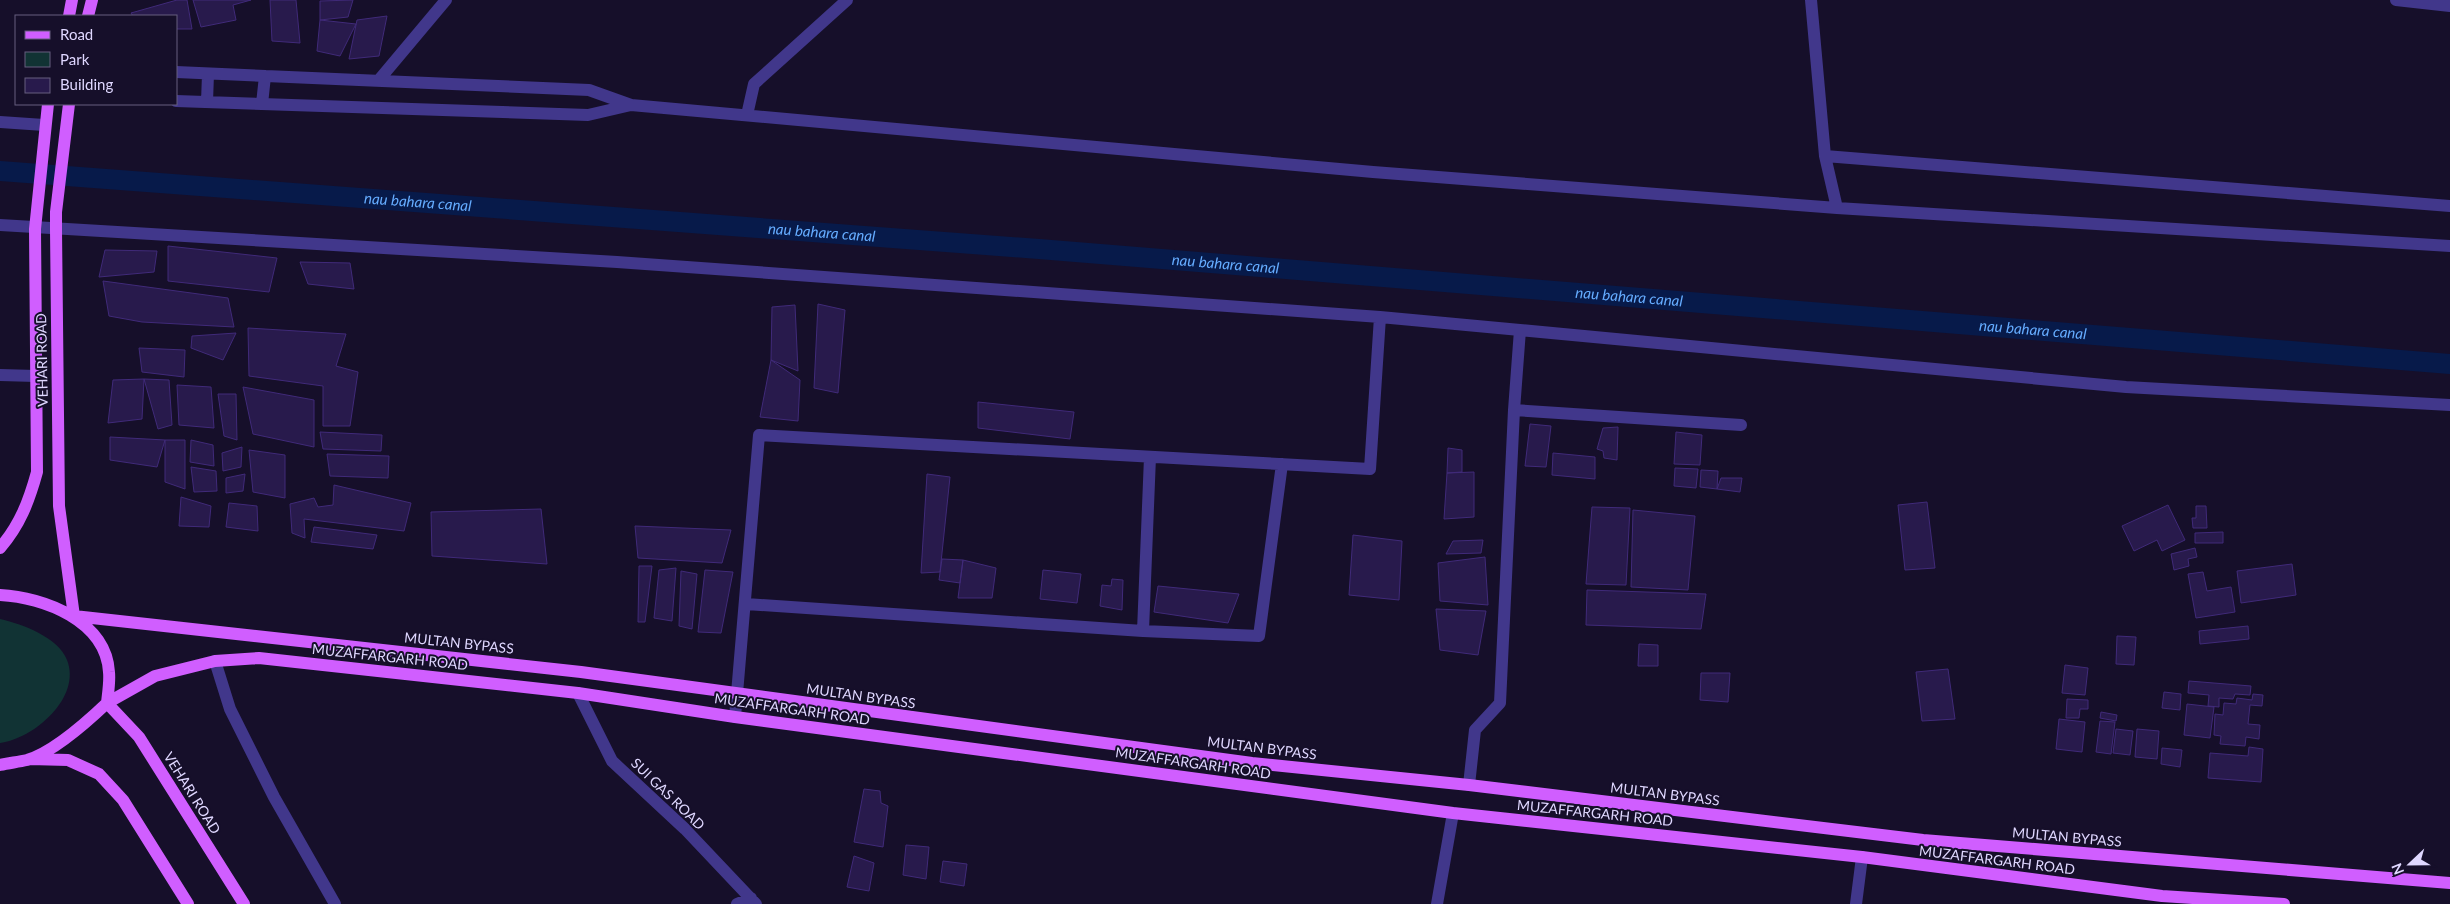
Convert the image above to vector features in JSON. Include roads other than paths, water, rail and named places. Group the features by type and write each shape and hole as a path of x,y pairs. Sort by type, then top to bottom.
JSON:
{"main road":[{"path":"69,15 72,0"},
{"path":"88,15 92,0"},
{"name":"VEHARI ROAD","path":"0,548 11,536 28,505 37,472 35,229 48,105"},
{"name":"VEHARI ROAD","path":"69,105 56,212 56,230 59,506 74,616"},
{"path":"0,595 42,604 74,616 99,640 110,671 107,703"},
{"name":"MULTAN BYPASS","path":"74,616 581,672 1252,763 1469,785 1923,840 2450,883"},
{"name":"MUZAFFARGARH ROAD","path":"29,759 62,741 87,723 107,703 155,676 215,661 258,658 578,693 735,717 1453,813 1862,857 2164,900 2284,904"},
{"name":"VEHARI ROAD","path":"107,703 139,738 244,904"},
{"path":"0,765 29,759 68,760 99,774 123,800 188,904"}],"street":[{"path":"378,81 446,0"},
{"path":"747,115 754,84 847,0"},
{"path":"1811,0 1825,156 1837,208"},
{"path":"2396,0 2450,6"},
{"path":"178,72 589,90 631,105 1373,172 1837,208 2450,246"},
{"path":"208,74 208,102"},
{"path":"262,104 265,76"},
{"path":"178,100 588,115 631,105"},
{"path":"0,122 44,130"},
{"path":"1825,156 2450,206"},
{"path":"0,225 35,229 617,262 1380,317 2126,387 2450,405"},
{"path":"735,717 759,436 1370,469 1380,317"},
{"path":"1469,785 1475,730 1500,703 1514,410 1520,330"},
{"path":"0,375 36,376"},
{"path":"1514,410 1741,425"},
{"path":"1143,631 1150,457"},
{"path":"746,604 1143,631 1259,636 1282,464"},
{"path":"215,661 230,709 274,797 335,904"},
{"name":"SUI GAS ROAD","path":"578,693 612,761 685,829 753,901"},
{"path":"1437,904 1453,813"},
{"path":"1856,904 1862,857"},
{"path":"736,904 753,901"}],"waterway":[{"name":"nau bahara canal","path":"0,171 1039,249 2450,364"}]}
